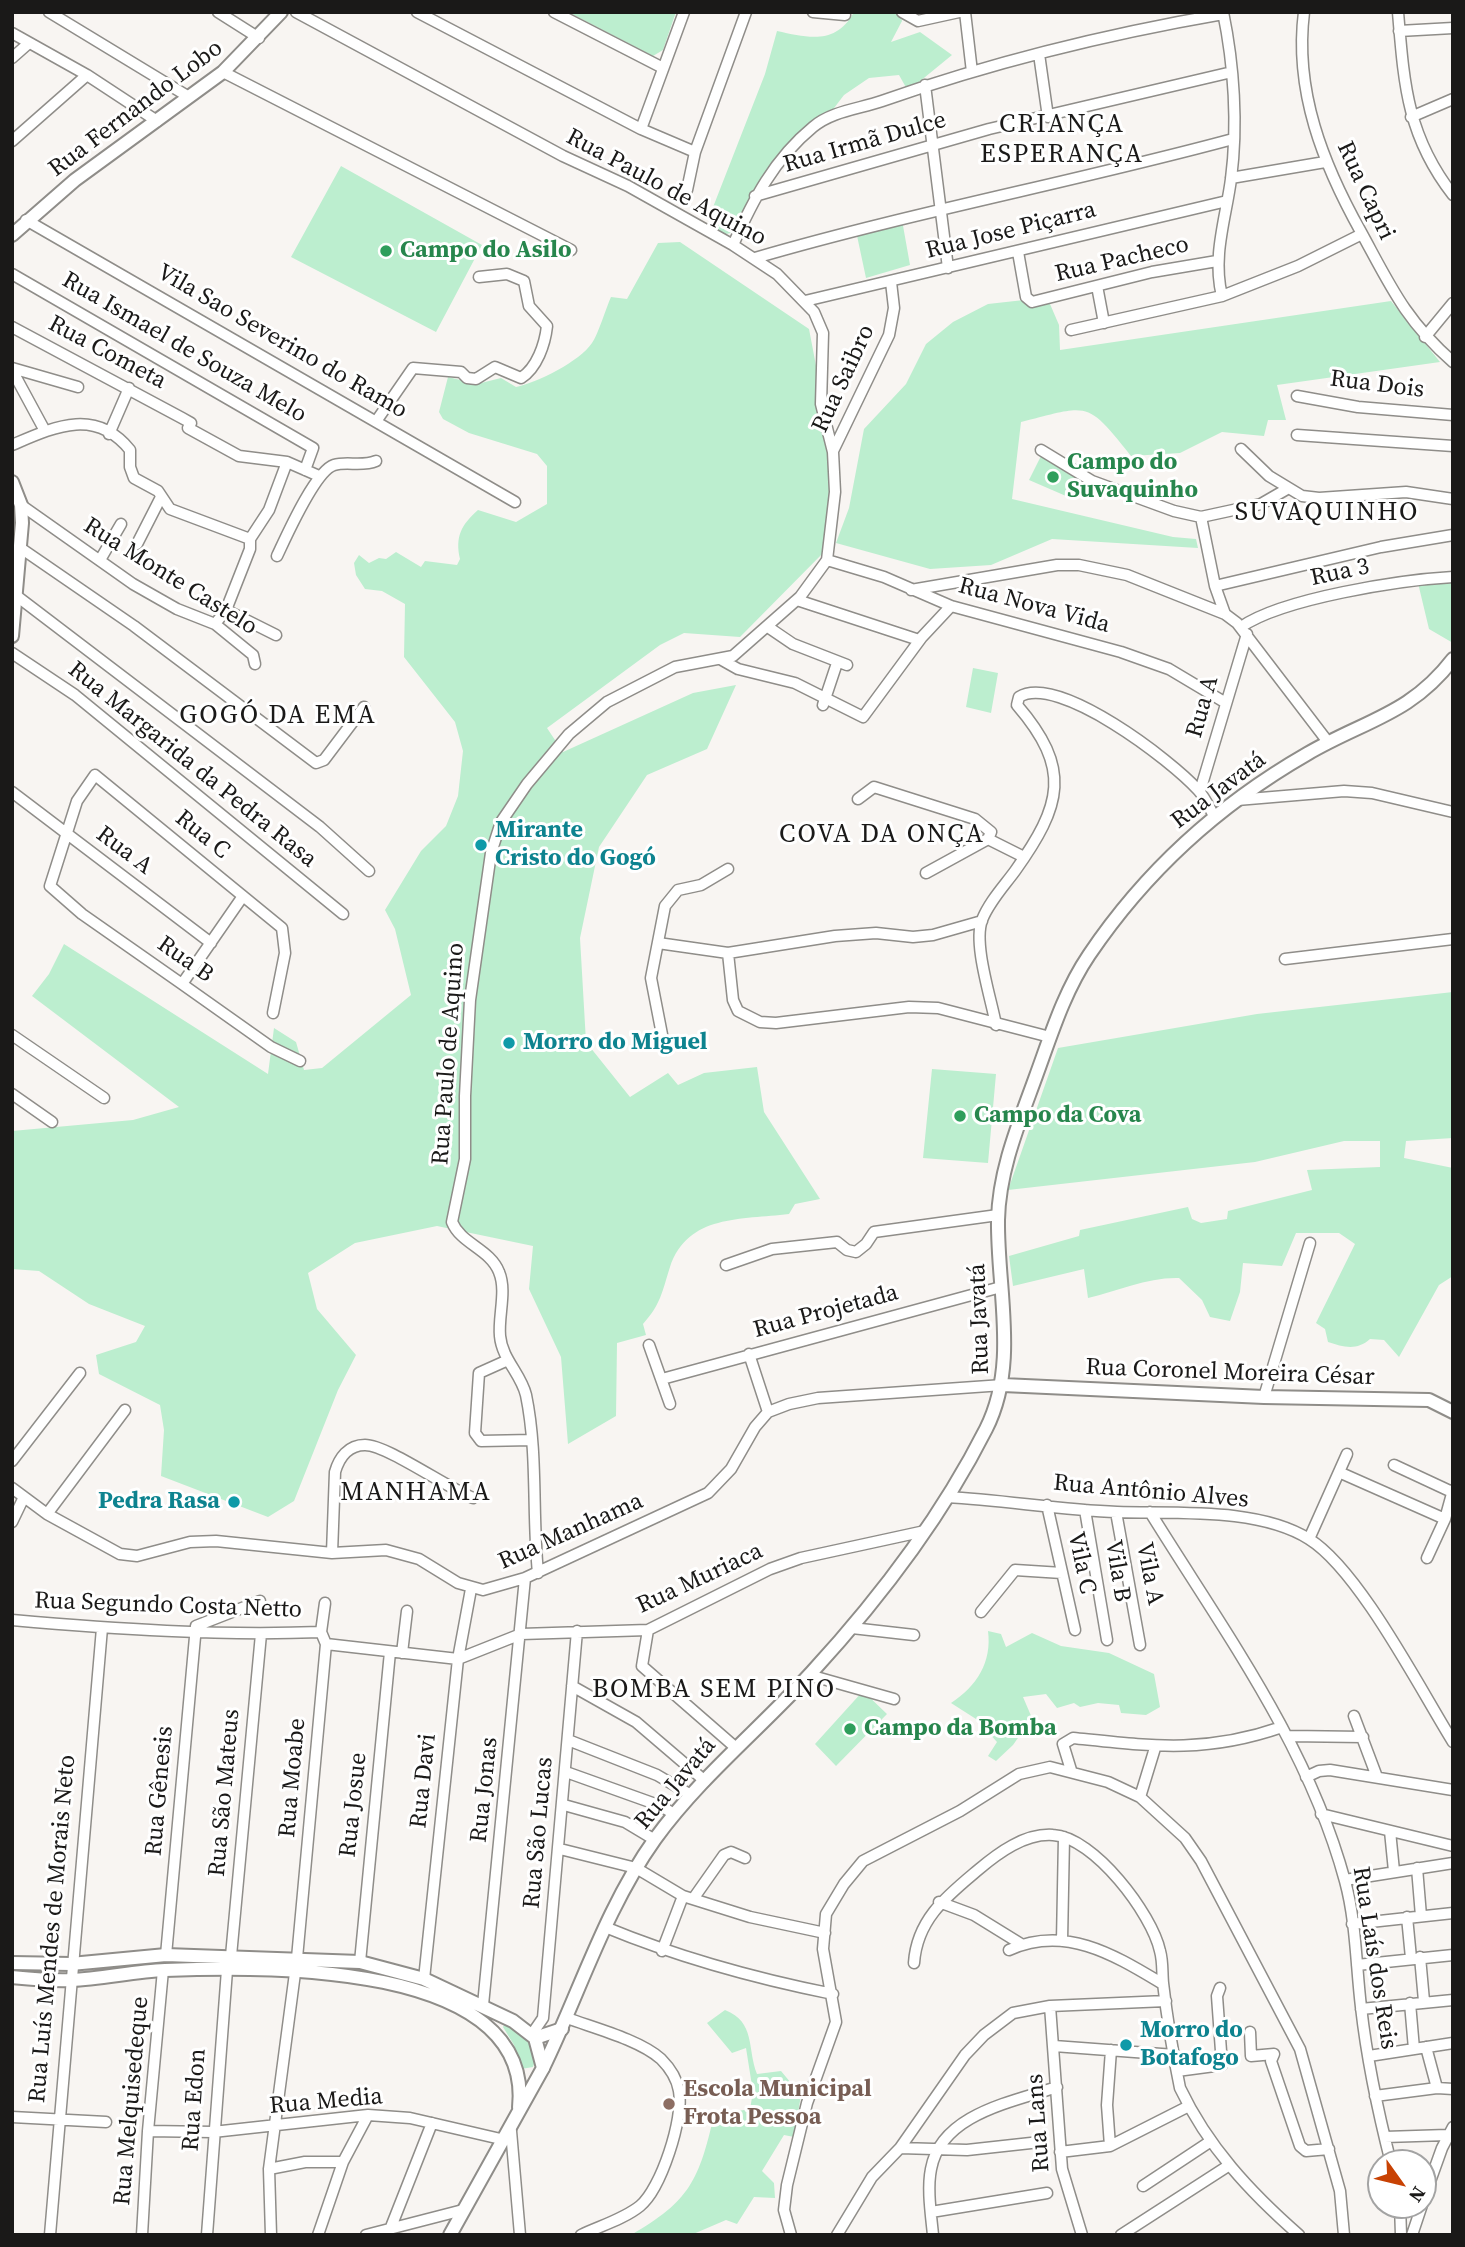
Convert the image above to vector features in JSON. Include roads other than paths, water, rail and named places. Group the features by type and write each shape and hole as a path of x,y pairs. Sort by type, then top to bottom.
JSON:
{"street":[{"path":"49,12 189,97"},
{"path":"218,12 259,38"},
{"name":"Rua Fernando Lobo","path":"12,235 26,220 223,72 259,38 281,12"},
{"name":"Rua Paulo de Aquino","path":"296,12 564,156 628,186 755,258 805,301 820,322 823,333 821,404 833,452 835,492 827,560 797,600 740,651 722,660 690,662 675,667 607,702 569,734 527,784 501,822 491,853 470,1000 465,1159 452,1222 456,1231 489,1257 501,1282 500,1337 508,1360"},
{"path":"417,12 641,129 695,152"},
{"path":"554,12 663,68"},
{"path":"641,129 684,12"},
{"path":"687,190 695,152 746,12"},
{"path":"813,12 845,15"},
{"path":"902,12 918,21 962,12 972,72"},
{"name":"Rua Capri","path":"1304,12 1303,64 1306,98 1325,162 1387,284 1425,337 1453,362"},
{"path":"1398,12 1411,117 1430,164 1453,195"},
{"path":"733,245 755,196 780,160 828,116 925,85 1039,54 1122,33 1223,13 1232,72 1233,139 1231,178 1217,261 1222,296"},
{"path":"1399,31 1453,29"},
{"path":"12,33 88,75 157,121"},
{"path":"12,58 29,43"},
{"path":"1039,54 1048,117"},
{"path":"223,72 571,250"},
{"name":"Rua Irmã Dulce","path":"755,196 989,129 1232,72"},
{"path":"12,141 88,75"},
{"path":"535,87 540,76"},
{"path":"925,85 948,268"},
{"path":"1411,117 1453,99"},
{"path":"755,258 858,228 1233,139"},
{"path":"1231,178 1325,162"},
{"name":"Rua Jose Piçarra","path":"805,301 1018,253 1227,201"},
{"name":"Vila Sao Severino do Ramo","path":"26,220 515,502"},
{"path":"1071,330 1222,296 1298,266 1362,234"},
{"name":"Rua Pacheco","path":"1018,253 1026,297 1037,301 1217,261"},
{"name":"Rua Ismael de Souza Melo","path":"12,274 313,447 305,470"},
{"path":"377,420 413,368 461,372 467,377 477,379 495,367 521,378 530,373 546,337 547,326 530,306 524,281 507,274 479,277"},
{"name":"Rua Saibro","path":"833,452 889,335 894,308 891,282"},
{"path":"1097,286 1104,323"},
{"path":"1425,337 1453,303"},
{"name":"Rua Cometa","path":"12,327 191,423 188,428 239,456 287,462 318,476"},
{"path":"12,369 78,387"},
{"path":"12,369 45,431"},
{"path":"109,434 129,388"},
{"name":"Rua Dois","path":"1297,396 1358,407 1453,415"},
{"path":"12,444 75,422 109,434 130,450 130,467 134,478 158,491 170,509 250,539"},
{"path":"1297,435 1453,446"},
{"path":"1241,449 1287,489 1311,497 1406,492 1453,499"},
{"path":"1041,450 1092,481 1174,511 1201,517 1261,504 1287,489"},
{"path":"277,556 318,476 337,464 367,465 376,461"},
{"path":"215,624 226,610 250,549 250,539 269,510 287,462"},
{"path":"12,482 21,505 22,549 12,636"},
{"path":"137,544 161,498"},
{"name":"Rua Monte Castelo","path":"21,505 166,603 215,624 253,655 255,664"},
{"path":"1201,517 1215,586 1225,614"},
{"path":"100,560 121,524"},
{"path":"1215,586 1406,541 1453,535"},
{"path":"22,549 134,626 316,763 324,760 364,707"},
{"name":"Rua Nova Vida","path":"827,560 884,578 951,606 1121,652 1169,669 1226,704"},
{"path":"911,590 1057,565 1079,565 1127,575 1225,614 1244,630 1328,742"},
{"name":"Rua 3","path":"1244,630 1264,613 1310,601 1392,583 1453,577"},
{"path":"18,597 320,827 369,871"},
{"path":"797,600 919,640"},
{"path":"722,660 738,669 795,683 824,701 863,717 919,640 951,606"},
{"path":"226,610 276,635"},
{"path":"768,627 793,644 842,664 824,701"},
{"name":"Rua A","path":"1200,791 1226,704 1244,630"},
{"name":"Rua Margarida da Pedra Rasa","path":"12,653 75,695 343,914"},
{"name":"Rua Javatá","path":"450,2235 543,2068 605,1927 636,1868 674,1814 691,1795 852,1628 925,1531 988,1426 1003,1385 998,1215 1005,1165 1050,1037 1071,985 1089,955 1131,900 1183,844 1215,817 1257,785 1328,742 1413,701 1453,659"},
{"path":"996,1025 980,943 982,920 1024,858 1046,817 1056,778 1054,760 1046,743 1017,705 1019,697 1025,693 1077,704 1117,724 1200,791 1215,817"},
{"name":"Rua C","path":"67,834 77,801 95,775 282,928 285,953 273,1013"},
{"path":"858,799 874,787 975,819 991,832 988,839 926,873"},
{"path":"1237,800 1344,791 1372,793 1453,811"},
{"name":"Rua A","path":"12,792 211,943"},
{"name":"Rua B","path":"67,834 50,886 82,914 271,1047 300,1061"},
{"path":"988,839 1024,858"},
{"path":"665,1050 651,978 662,918 670,898 678,890 701,885 728,869"},
{"path":"182,984 243,896"},
{"path":"658,943 728,953 835,936 933,935 982,920"},
{"path":"1285,959 1453,939"},
{"path":"728,953 733,1000 738,1012 760,1022 776,1023 909,1007 938,1008 1050,1037"},
{"path":"12,1035 104,1098"},
{"path":"12,1094 52,1122"},
{"path":"726,1265 772,1249 837,1242 856,1252 874,1232 998,1215"},
{"path":"1264,1397 1310,1243"},
{"name":"Rua Projetada","path":"662,1379 1001,1287"},
{"path":"649,1345 670,1404"},
{"path":"749,1354 768,1412 818,1398 1003,1385"},
{"path":"532,1440 493,1443 481,1441 475,1433 479,1373 508,1360 526,1394 532,1440 538,1573"},
{"path":"12,1461 80,1373"},
{"name":"Rua Coronel Moreira César","path":"1003,1385 1264,1397 1429,1400 1453,1412"},
{"path":"47,1514 125,1410"},
{"name":"Rua Manhama","path":"471,1589 495,1588 538,1573 708,1493 731,1469 755,1427 768,1412"},
{"path":"332,1553 335,1472 339,1460 354,1448 365,1445 379,1449 450,1489 473,1498"},
{"path":"1309,1539 1348,1454"},
{"path":"1394,1465 1452,1491 1445,1518 1427,1558"},
{"path":"1341,1473 1445,1518"},
{"path":"12,1488 47,1514 107,1548 130,1556 190,1542 216,1541 332,1553 376,1550 407,1555 471,1589"},
{"path":"12,1522 23,1497"},
{"name":"Rua Antônio Alves","path":"947,1497 1116,1512 1214,1514 1247,1519 1309,1539 1348,1577 1453,1742"},
{"name":"Vila C","path":"1048,1505 1075,1630"},
{"name":"Vila B","path":"1085,1510 1107,1640"},
{"name":"Vila A","path":"1116,1512 1140,1644"},
{"name":"Rua Laís dos Reis","path":"1150,1512 1248,1665 1289,1736 1321,1814 1345,1880 1368,2056 1388,2149"},
{"name":"Rua Muriaca","path":"326,1644 458,1659 522,1634 577,1630 648,1630 770,1569 814,1555 925,1531"},
{"path":"981,1612 1015,1570 1062,1573"},
{"name":"Rua Jonas","path":"482,2005 522,1634 525,1578"},
{"name":"Rua Davi","path":"424,1979 458,1659 471,1589"},
{"path":"196,1632 199,1622 260,1601"},
{"path":"321,1632 325,1603"},
{"path":"402,1653 407,1611"},
{"name":"Rua Segundo Costa Netto","path":"12,1620 102,1628 196,1632 321,1632"},
{"name":"Rua Luís Mendes de Morais Neto","path":"50,2235 57,2120 102,1628"},
{"path":"852,1628 914,1635"},
{"name":"Rua São Lucas","path":"534,2036 544,2018 577,1630"},
{"path":"648,1630 642,1666 735,1747"},
{"name":"Rua Gênesis","path":"166,1955 196,1632"},
{"name":"Rua Moabe","path":"271,2235 269,2169 297,1958 326,1644 321,1632"},
{"name":"Rua São Mateus","path":"231,1956 261,1634"},
{"name":"Rua Josue","path":"359,1962 390,1652"},
{"path":"809,1675 894,1699"},
{"path":"572,1686 636,1722 705,1781"},
{"path":"1354,1716 1377,1777"},
{"path":"1071,1770 1063,1744 1073,1738 1155,1748 1250,1738 1282,1727"},
{"path":"1289,1736 1363,1737"},
{"path":"568,1740 657,1775 691,1795"},
{"path":"1140,1797 1155,1748"},
{"path":"791,2235 785,2210 787,2185 807,2103 836,2022 823,1949 826,1914 844,1884 863,1861 960,1811 1019,1774 1050,1767 1071,1770 1108,1782 1140,1797 1185,1838 1206,1871 1300,2049 1340,2191 1344,2235"},
{"path":"1306,1777 1319,1771 1330,1770 1453,1790"},
{"path":"566,1772 661,1806 674,1814"},
{"path":"564,1805 625,1822 655,1840"},
{"path":"1321,1814 1453,1846"},
{"path":"1390,1830 1394,1871"},
{"path":"914,1963 918,1941 939,1902 1017,1843 1040,1835 1064,1837 1092,1854 1139,1907 1154,1931 1161,1953 1163,1984 1180,2088 1189,2106 1227,2166 1299,2235"},
{"path":"1062,1941 1064,1837"},
{"path":"560,1849 636,1868 688,1898 750,1917 825,1933"},
{"path":"662,1951 688,1898 724,1855 731,1852 745,1858"},
{"path":"1345,1880 1453,1863"},
{"path":"1417,1868 1421,1916"},
{"path":"939,1902 974,1915 1021,1944"},
{"path":"1352,1924 1453,1913"},
{"path":"1407,1917 1424,2001"},
{"path":"605,1927 662,1951 754,1979 833,1994"},
{"path":"1009,1950 1021,1944 1062,1941 1091,1945 1163,1984"},
{"path":"12,1963 71,1964 166,1955 359,1962 424,1979 500,2013 534,2036 543,2068 531,2075 519,2076"},
{"path":"1357,1965 1453,1955"},
{"path":"12,1977 71,1980 163,1970 227,1969 359,1977 405,1986 467,2012 489,2027 503,2043 519,2076 518,2115"},
{"name":"Rua Edon","path":"207,2235 227,1969"},
{"name":"Rua Melquisedeque","path":"142,2235 148,2131 163,1970"},
{"path":"1177,2071 1222,2065 1217,1996 1220,1988"},
{"path":"1361,2009 1453,2000"},
{"path":"838,2235 873,2177 900,2148 965,2055 984,2035 1013,2013 1050,2006 1166,2001"},
{"path":"1410,2003 1414,2049"},
{"name":"Rua Lans","path":"1050,2006 1060,2152 1066,2189 1082,2235"},
{"path":"489,2027 491,2018 500,2013"},
{"path":"534,2036 564,2024 648,2049 673,2073 679,2090 680,2108 676,2129 649,2196 627,2214 582,2235"},
{"path":"1250,2032 1251,2056 1274,2054 1271,2061 1300,2146 1306,2151 1329,2149"},
{"path":"1368,2056 1453,2043"},
{"path":"1054,2046 1175,2055"},
{"path":"1426,2047 1437,2088"},
{"path":"1110,2146 1107,2105 1111,2050"},
{"path":"933,2235 930,2171 936,2151 947,2137 981,2113 1057,2087"},
{"path":"1375,2096 1437,2088 1453,2089"},
{"path":"1060,2152 1110,2146 1134,2137 1189,2106"},
{"path":"318,2235 343,2162 368,2115"},
{"name":"Rua Media","path":"148,2131 213,2132 368,2115 508,2135"},
{"path":"12,2117 106,2122"},
{"path":"391,2227 432,2123"},
{"path":"1385,2137 1450,2131 1437,2164"},
{"path":"508,2135 520,2235"},
{"path":"900,2148 936,2151 1040,2141"},
{"path":"1143,2186 1210,2141"},
{"path":"269,2169 304,2162 343,2162"},
{"path":"1121,2235 1227,2166"},
{"path":"931,2212 1047,2193"},
{"path":"366,2235 463,2210"}],"place":[{"name":"Campo do Asilo","path":"386,251"},
{"name":"Campo do Suvaquinho","path":"1053,477"},
{"name":"Mirante Cristo do Gogó","path":"481,845"},
{"name":"Morro do Miguel","path":"509,1043"},
{"name":"Campo da Cova","path":"960,1116"},
{"name":"Pedra Rasa","path":"234,1502"},
{"name":"Campo da Bomba","path":"850,1729"},
{"name":"Morro do Botafogo","path":"1126,2045"},
{"name":"Escola Municipal Frota Pessoa","path":"669,2104"}],"district":[{"name":"CRIANÇA ESPERANÇA","path":"1062,140"},
{"name":"SUVAQUINHO","path":"1327,513"},
{"name":"GOGÓ DA EMA","path":"278,716"},
{"name":"COVA DA ONÇA","path":"882,835"},
{"name":"MANHAMA","path":"416,1493"},
{"name":"BOMBA SEM PINO","path":"714,1690"}]}
